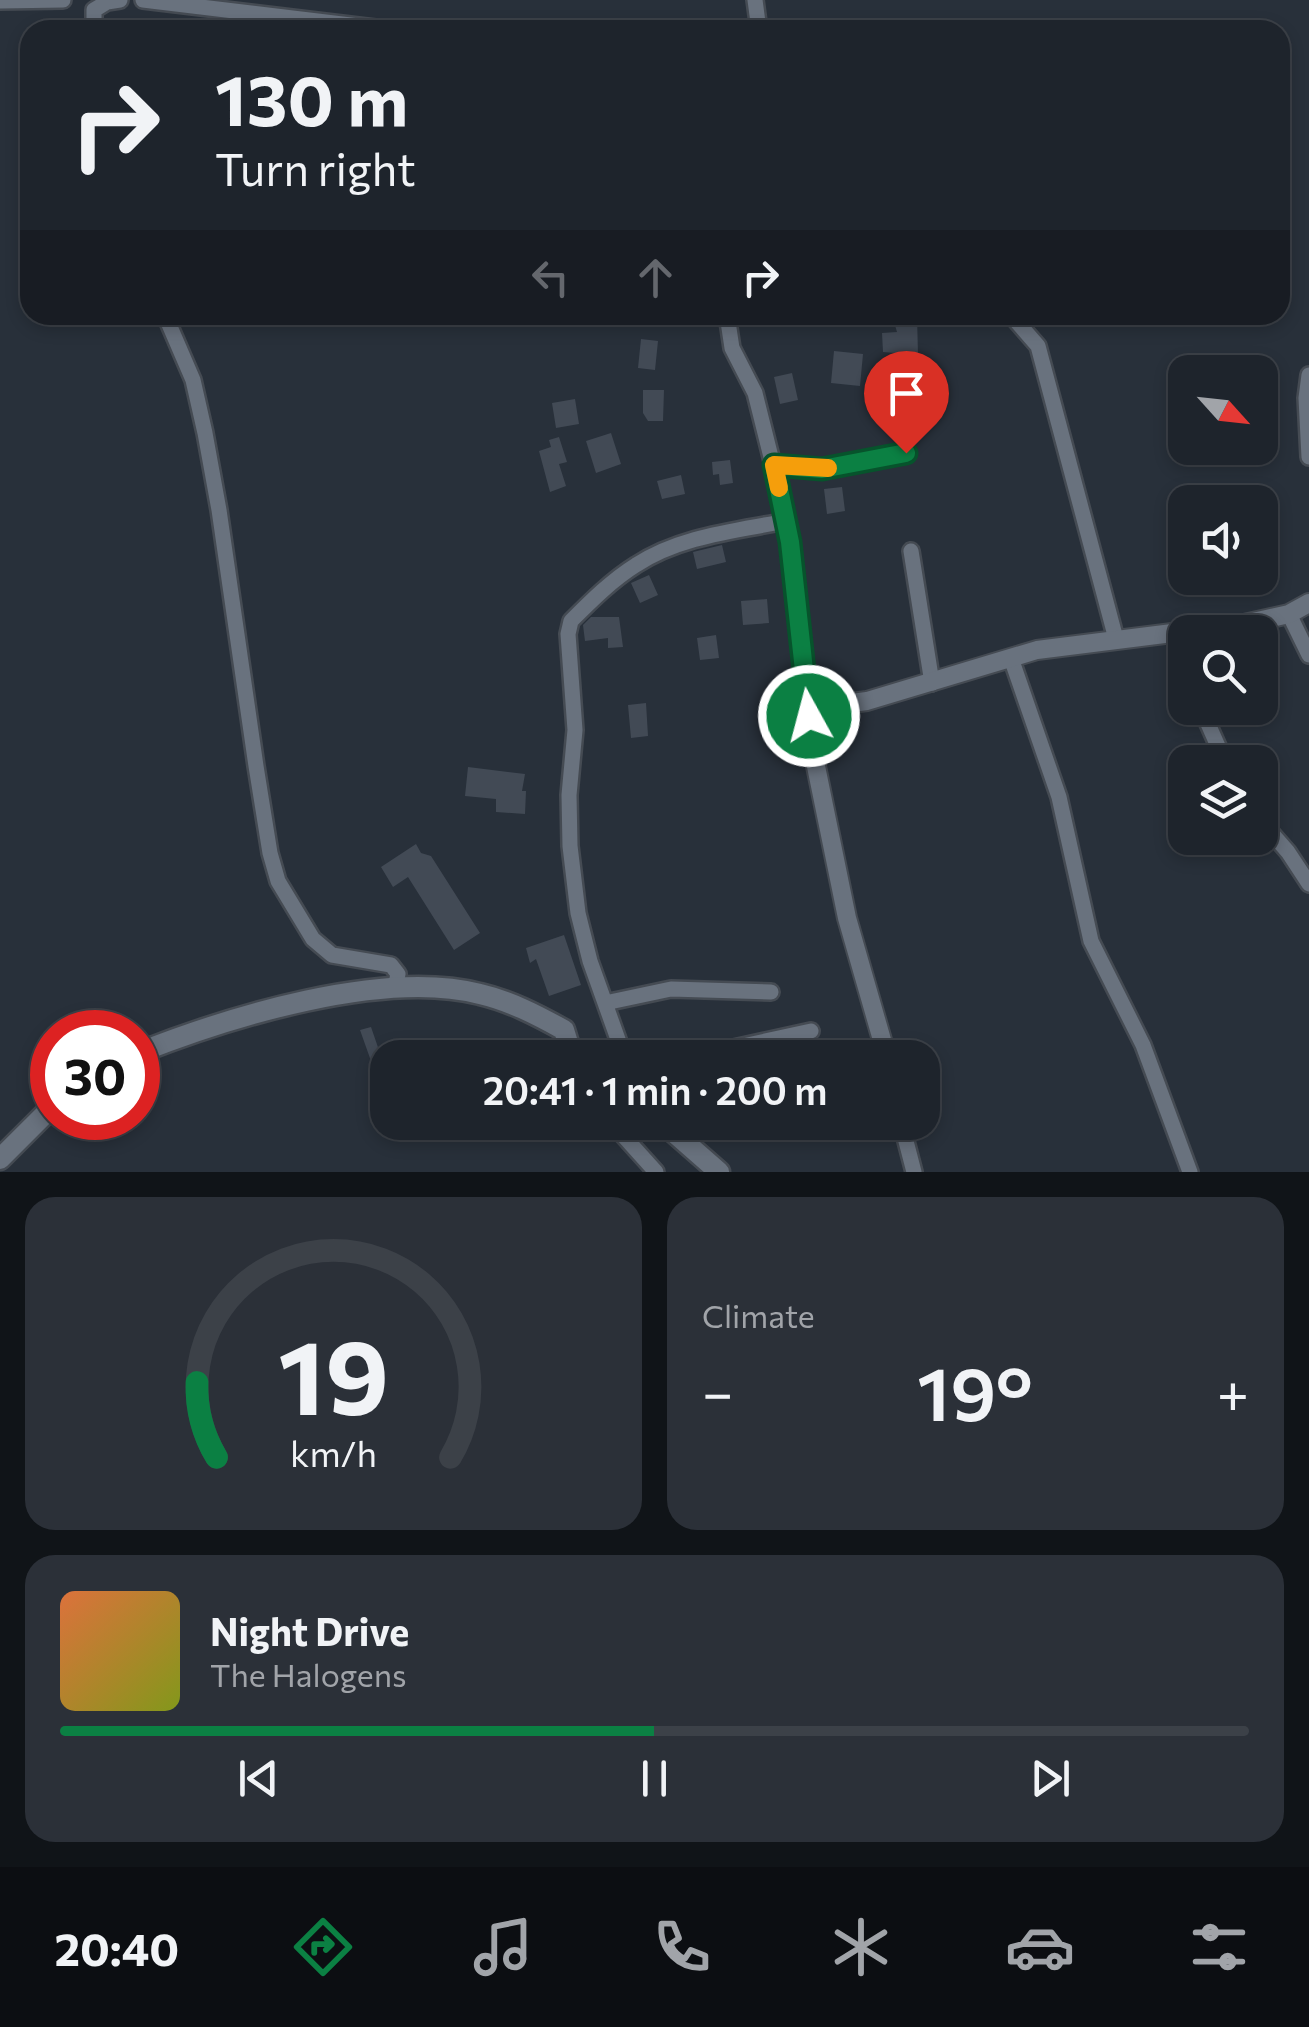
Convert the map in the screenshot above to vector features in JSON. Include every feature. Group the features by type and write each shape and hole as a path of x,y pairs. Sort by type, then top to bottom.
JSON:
{"main road":[{"path":"160,1044 244,1018 336,996 396,988 476,993 508,1002 564,1030 568,1040"},
{"path":"0,1159 30,1130"},
{"path":"683,1140 719,1172"}],"street":[{"path":"0,1 63,0"},
{"path":"92,5 120,0"},
{"path":"143,0 309,20"},
{"path":"169,325 193,380 220,510 270,853 278,881 313,940 332,954 390,964 398,974 396,988"},
{"path":"729,325 732,348 755,393 786,520 808,732 847,918 882,1040"},
{"path":"1020,325 1038,346 1116,639"},
{"path":"1309,375 1309,457"},
{"path":"774,465 822,469 906,453"},
{"path":"619,1040 578,913 570,846 576,730 568,634 571,621 638,564 667,550 689,541 786,520"},
{"path":"911,551 932,683"},
{"path":"1278,616 1309,603"},
{"path":"1288,614 1309,655"},
{"path":"809,716 816,708 867,701 1038,650 1116,639 1168,641"},
{"path":"1012,658 1059,798 1091,941 1142,1046 1190,1172"},
{"path":"1278,841 1309,884"},
{"path":"605,1002 671,989 771,992"},
{"path":"773,1040 811,1032"},
{"path":"627,1140 656,1172"},
{"path":"906,1140 914,1172"}],"building":[{"path":"895,325 917,325 918,355 883,352 882,333 897,332"},
{"path":"641,339 658,341 655,370 638,368"},
{"path":"834,351 863,354 860,386 831,383"},
{"path":"792,373 798,400 780,404 774,377"},
{"path":"643,390 664,390 663,421 648,421 643,413"},
{"path":"575,399 579,424 556,428 552,403"},
{"path":"611,433 621,464 596,473 586,441"},
{"path":"559,437 567,462 559,464 566,486 550,492 539,451 551,447 549,440"},
{"path":"730,460 733,483 720,485 719,474 713,475 712,462"},
{"path":"681,475 685,494 662,499 657,481"},
{"path":"842,487 845,511 827,514 824,489"},
{"path":"722,545 726,562 697,569 693,552"},
{"path":"649,575 658,595 640,603 631,583"},
{"path":"767,599 769,623 743,625 741,601"},
{"path":"591,617 619,617 623,647 608,648 608,638 585,641 583,625"},
{"path":"716,635 719,658 700,660 697,638"},
{"path":"646,703 648,736 631,738 628,705"},
{"path":"468,767 525,774 525,814 496,812 496,799 465,796"},
{"path":"416,844 421,853 431,856 480,933 454,950 408,877 393,887 381,867"},
{"path":"564,935 581,985 549,996 536,959 530,963 526,948"},
{"path":"371,1027 375,1040 370,1040 370,1058 360,1030"}],"slow traffic":[{"path":"779,488 774,465 828,468"}],"route":[{"path":"809,716 790,542 774,465 822,469 906,453"}]}
